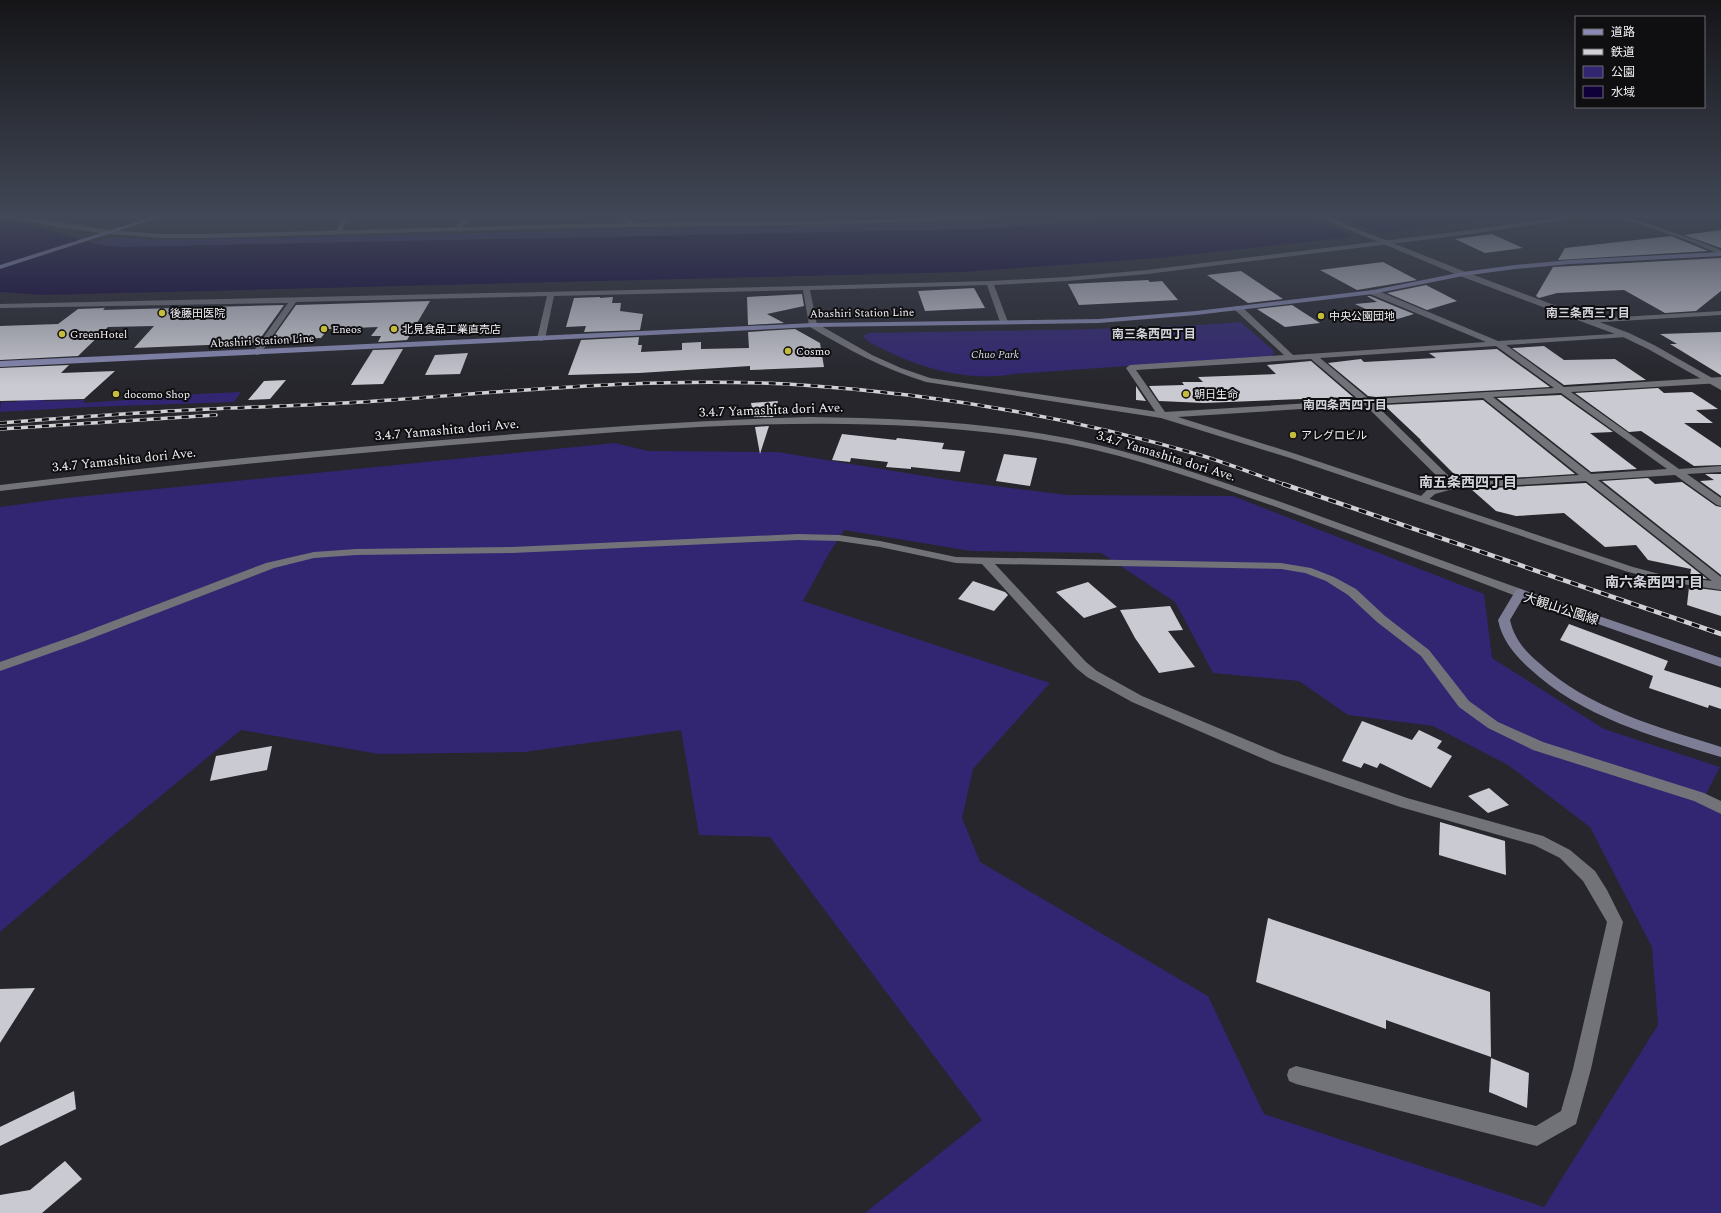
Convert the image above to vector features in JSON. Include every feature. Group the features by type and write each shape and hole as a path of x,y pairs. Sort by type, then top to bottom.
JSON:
{"main road":[{"name":"Abashiri Station Line","path":"0,364 813,325 1099,321 1196,313 1373,292 1481,272"},
{"name":"大観山公園線","path":"1721,663 1520,592 1504,620 1508,635 1519,651 1548,680 1571,695 1592,707 1620,718 1721,752"}],"street":[{"path":"0,306 990,283 1067,279 1151,272"},
{"path":"1457,272 1626,335 1721,387"},
{"path":"990,283 1004,322"},
{"path":"806,288 813,325 871,358 900,371 929,380 1162,415 1423,499 1629,569 1662,578 1721,585"},
{"path":"1373,292 1498,344 1721,503"},
{"path":"541,339 551,294"},
{"path":"257,352 293,300"},
{"path":"1238,308 1291,357"},
{"path":"1587,321 1721,313"},
{"path":"1162,415 1130,368 1291,357 1314,357 1626,335"},
{"path":"1314,357 1368,403 1453,486"},
{"path":"1162,415 1721,380"},
{"path":"1485,395 1721,585"},
{"name":"3.4.7 Yamashita dori Ave.","path":"0,488 119,473 472,440 609,430 792,420 930,423 1068,441 1132,456 1343,527 1520,592"},
{"path":"1423,499 1432,492 1453,486 1721,469"},
{"path":"0,667 270,565 314,555 356,552 520,550 798,537 839,538 880,544 956,560 1281,566 1307,570 1330,579 1352,592 1381,619 1425,653 1464,704 1493,725 1538,746 1699,797 1721,808"},
{"path":"986,561 1082,665 1092,674 1137,699 1278,759 1405,803 1538,840 1565,854 1589,876 1601,894 1615,922 1602,976 1581,1078 1569,1117 1537,1136 1296,1075"}],"green space":[{"name":"Chuo Park","path":"1241,322 1274,351 1273,356 980,376 963,375 930,368 898,356 875,345 863,336 869,333 1102,329"},
{"path":"34,386 57,389 44,401 85,400 83,403 175,395 241,392 234,402 0,412 1,402 16,402"},
{"path":"615,443 648,451 778,452 955,481 1067,495 1233,496 1484,594 1492,658 1604,729 1720,767 1703,800 1721,815 1721,1213 865,1213 982,1120 770,837 699,835 681,730 524,752 379,754 241,730 113,835 0,932 0,507 67,498","holes":["844,530 971,551 1101,553 1175,602 1213,673 1299,681 1348,715 1433,726 1508,765 1590,827 1652,947 1658,1025 1544,1207 1264,1114 1208,996 980,862 962,818 973,769 1050,683 803,601 828,555"]}],"water":[{"path":"0,272 969,272 41,295 0,292"}],"building":[{"path":"1242,272 1283,299 1248,303 1207,275"},
{"path":"1323,272 1401,272 1417,280 1357,290"},
{"path":"1550,272 1721,272 1721,291 1696,311 1665,313 1624,290 1557,293 1539,298 1536,296"},
{"path":"1148,280 1150,282 1162,281 1178,300 1079,305 1068,284"},
{"path":"1426,285 1457,301 1427,310 1387,293"},
{"path":"974,288 985,308 925,311 918,291"},
{"path":"802,294 804,306 767,314 784,323 748,325 747,297"},
{"path":"1367,296 1414,314 1391,321 1355,304 1377,302"},
{"path":"613,297 612,303 621,303 620,311 643,314 640,330 584,332 586,326 566,327 574,298"},
{"path":"430,301 407,340 378,342 381,336 371,336 378,327 328,329 321,338 292,339 290,342 269,343 296,305"},
{"path":"284,305 257,343 134,348 154,326 108,327 78,356 0,360 0,326 58,324 78,309 105,308 103,310"},
{"path":"1292,305 1320,323 1285,327 1257,309"},
{"path":"795,329 820,343 824,367 750,370 750,366 639,373 568,375 581,340 639,337 638,345 642,345 641,352 682,350 682,343 701,342 701,349 749,348 748,332"},
{"path":"1721,332 1721,375 1670,344 1677,344 1660,334"},
{"path":"1544,346 1564,360 1615,359 1646,380 1564,385 1512,348"},
{"path":"403,349 383,384 351,385 373,350"},
{"path":"1497,349 1550,387 1376,397 1368,396 1328,363 1361,359 1364,362 1436,358 1429,353"},
{"path":"468,353 460,374 425,375 435,355"},
{"path":"1311,361 1353,397 1204,403 1159,401 1149,386 1184,385 1182,382 1203,382 1198,377 1276,374 1267,365"},
{"path":"69,365 61,373 115,371 84,399 0,401 0,368"},
{"path":"286,380 270,399 248,400 264,381"},
{"path":"1136,386 1146,401 1136,400"},
{"path":"1658,388 1664,393 1692,392 1718,409 1696,410 1713,423 1684,423 1721,448 1721,465 1694,466 1641,431 1629,432 1575,393"},
{"path":"1561,395 1613,432 1590,433 1637,469 1591,472 1497,398"},
{"path":"1483,400 1575,474 1461,481 1384,405"},
{"path":"778,401 773,417 754,417 751,403"},
{"path":"769,426 760,454 755,427"},
{"path":"842,434 896,440 897,438 944,443 942,449 965,451 960,472 911,467 911,469 886,467 888,462 851,458 850,462 832,460"},
{"path":"1004,454 1037,458 1030,486 996,481"},
{"path":"1705,474 1721,474 1721,496 1700,481 1714,480"},
{"path":"1648,478 1655,484 1682,482 1716,506 1721,507 1721,575 1602,481"},
{"path":"1586,483 1707,579 1690,577 1691,569 1648,560 1636,545 1605,547 1564,513 1516,516 1496,511 1471,489"},
{"path":"973,581 1005,592 1008,595 994,611 958,599"},
{"path":"1088,582 1117,607 1084,618 1056,592"},
{"path":"1689,587 1721,591 1721,616 1687,605"},
{"path":"1170,606 1183,630 1168,631 1195,667 1159,673 1135,638 1120,610"},
{"path":"1569,624 1668,661 1664,670 1721,688 1721,709 1709,705 1708,708 1649,688 1653,676 1560,640"},
{"path":"1362,721 1412,740 1419,730 1442,741 1437,748 1452,756 1431,788 1380,763 1377,768 1364,763 1361,768 1342,761"},
{"path":"272,746 267,770 210,781 216,756"},
{"path":"1489,788 1509,805 1488,813 1468,796"},
{"path":"1440,822 1505,841 1506,875 1439,855"},
{"path":"1268,918 1490,992 1491,1057 1386,1020 1386,1029 1256,982"},
{"path":"35,988 0,1043 0,989"},
{"path":"1491,1058 1529,1073 1527,1108 1489,1092"},
{"path":"74,1091 76,1109 0,1146 0,1127"},
{"path":"65,1161 82,1179 42,1213 0,1213 0,1195 30,1190"}],"railway":[{"path":"0,423 156,412 362,402 596,385 699,382 802,385 902,394 953,401 1102,429 1200,455 1286,485"},
{"path":"0,429 216,415"},
{"path":"1283,484 1721,634"}],"place":[{"name":"後藤田医院","path":"162,313"},
{"name":"中央公園団地","path":"1321,316"},
{"name":"Eneos","path":"324,329"},
{"name":"北見食品工業直売店","path":"394,329"},
{"name":"GreenHotel","path":"62,334"},
{"name":"Cosmo","path":"788,351"},
{"name":"docomo Shop","path":"116,394"},
{"name":"朝日生命","path":"1186,394"},
{"name":"アレグロビル","path":"1293,435"}],"district":[{"name":"南三条西三丁目","path":"1588,313"},
{"name":"南三条西四丁目","path":"1154,334"},
{"name":"南四条西四丁目","path":"1345,405"},
{"name":"南五条西四丁目","path":"1468,482"},
{"name":"南六条西四丁目","path":"1654,582"}]}
